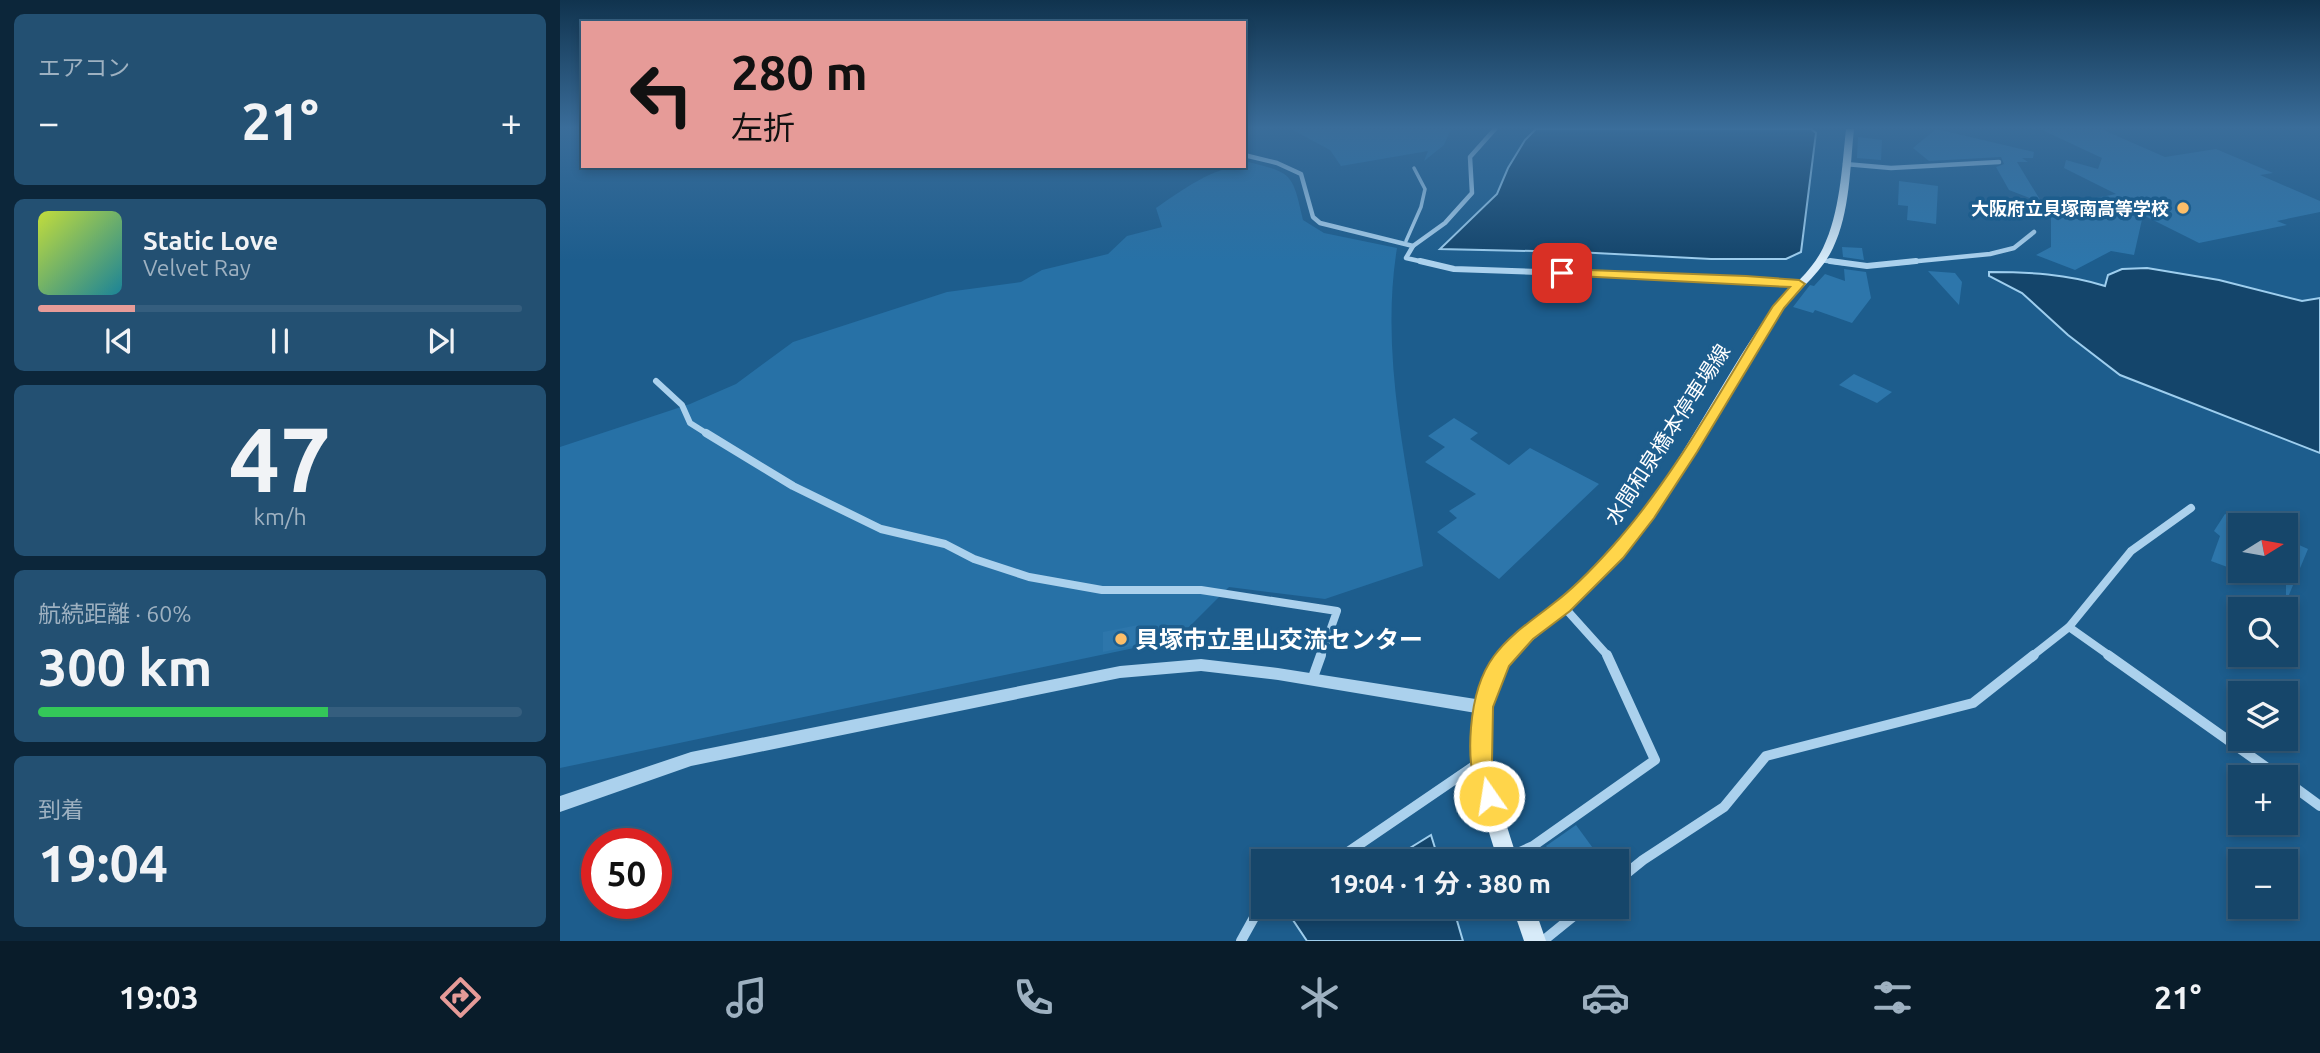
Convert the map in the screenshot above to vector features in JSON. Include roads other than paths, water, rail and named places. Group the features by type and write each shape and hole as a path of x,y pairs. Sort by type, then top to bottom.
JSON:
{"main road":[{"name":"水間和泉橋本停車場線","path":"1504,849 1481,762 1482,707 1501,661 1527,634 1563,606 1617,554 1648,514 1779,306 1820,260 1832,238 1843,173"},
{"path":"1527,919 1535,941"}],"street":[{"path":"1299,173 1313,217 1320,223 1413,246"},
{"path":"1471,173 1472,193 1444,223 1413,246 1406,258 1454,269 1746,279 1799,284"},
{"path":"1820,260 1867,266 1990,254 2014,248 2034,232"},
{"path":"656,381 682,405 690,423 793,486 881,529 945,544 974,559 1028,577 1102,590 1200,590 1337,611 1312,680"},
{"path":"1629,871 1724,807 1766,756 1973,704 2069,627 2132,551 2191,508"},
{"path":"1527,849 1654,760 1610,658 1563,606"},
{"path":"2069,627 2263,765"},
{"path":"560,804 691,759 1120,672 1164,666 1201,665 1482,707"},
{"path":"1353,849 1481,762"},
{"path":"2298,790 2320,806"},
{"path":"1241,941 1253,919"},
{"path":"1543,941 1570,919"}],"lane":[{"path":"1406,241 1421,207 1425,189 1416,173"}],"place":[{"name":"大阪府立貝塚南高等学校","path":"2183,208"},
{"name":"貝塚市立里山交流センター","path":"1121,639"}]}
